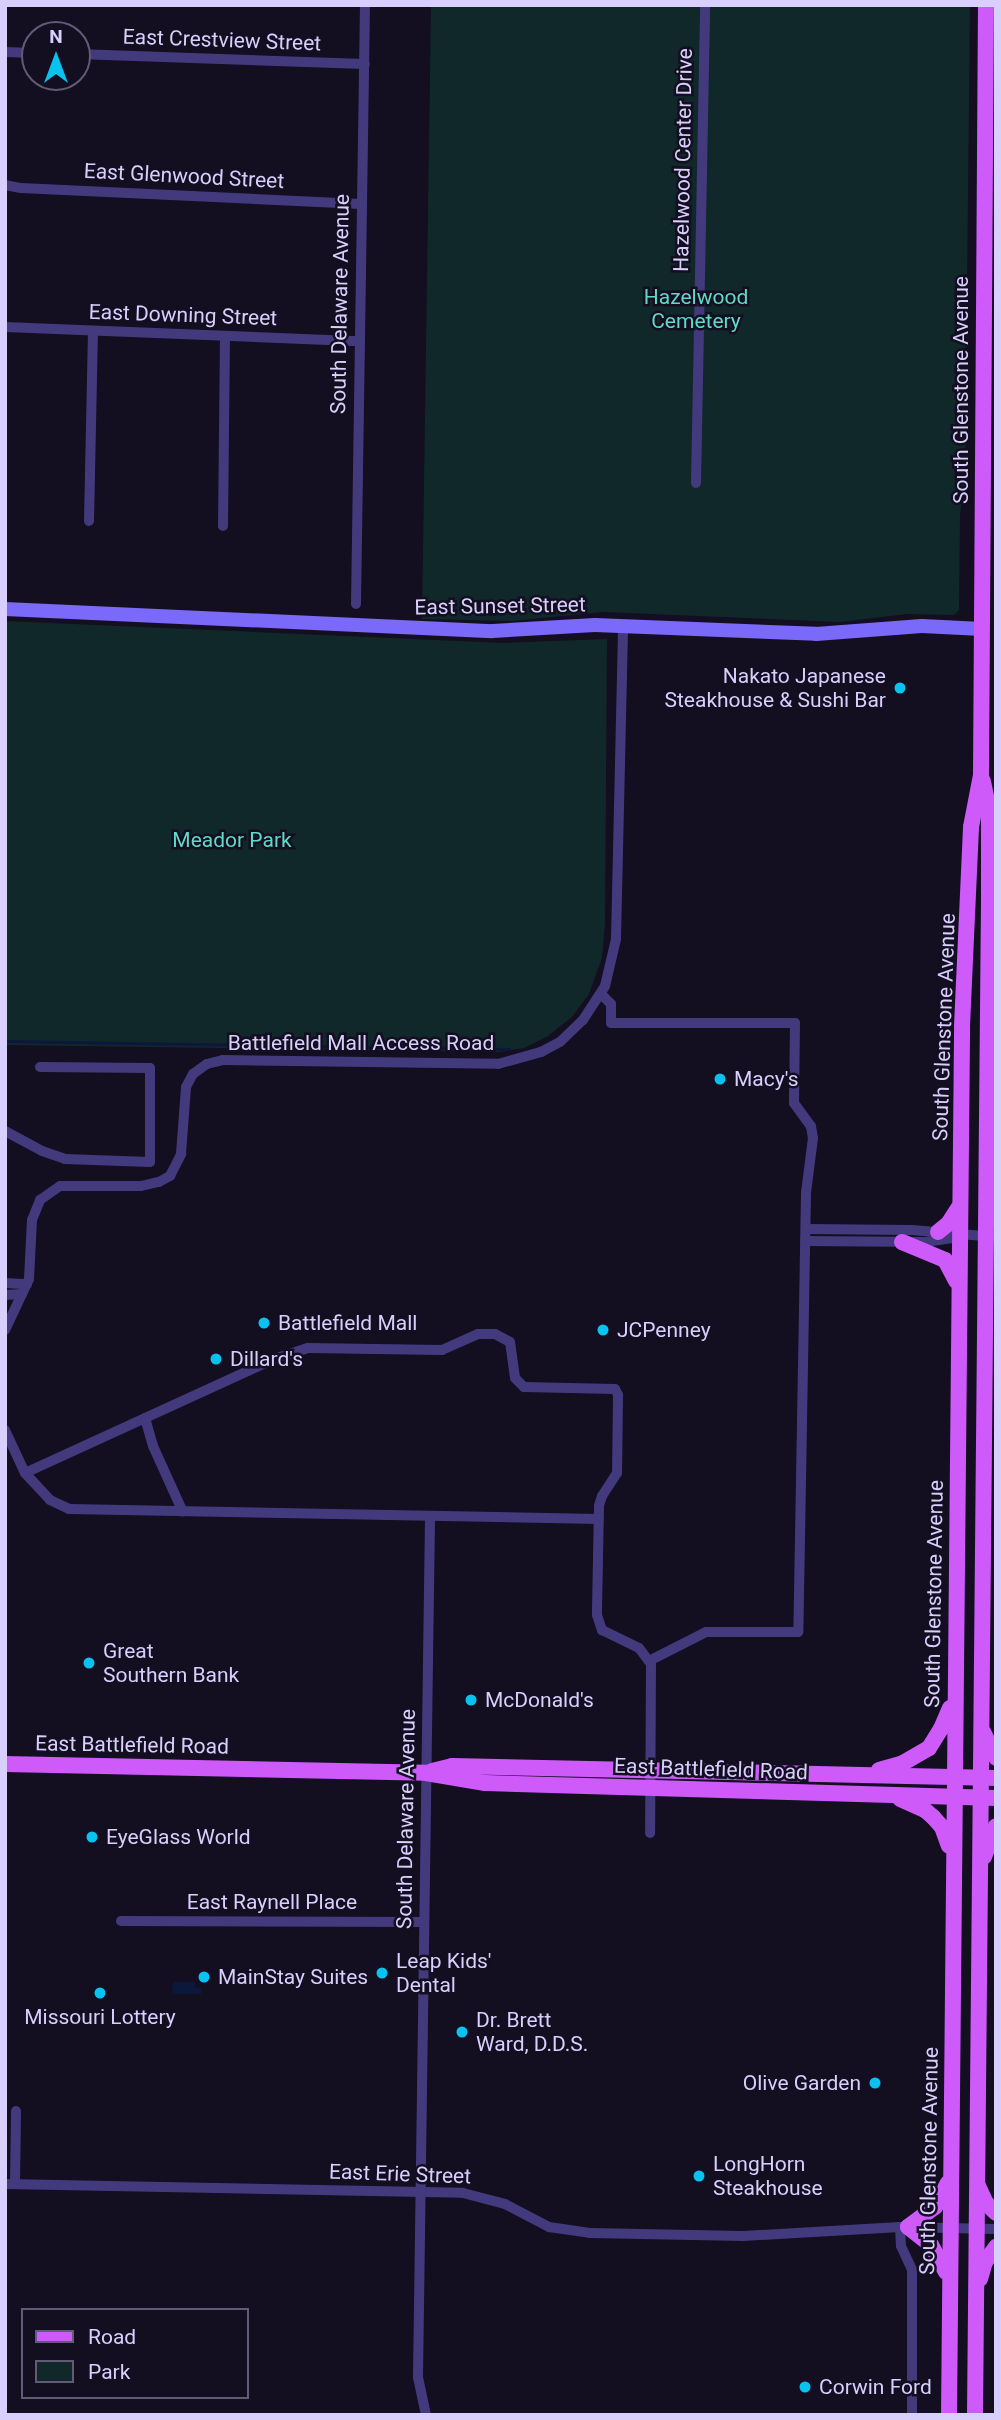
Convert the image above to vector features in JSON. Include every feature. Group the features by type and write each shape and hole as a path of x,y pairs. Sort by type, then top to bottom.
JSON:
{"main road":[{"name":"South Glenstone Avenue","path":"948,2415 962,1026 971,827 981,775 989,629 990,142 986,5"},
{"name":"East Sunset Street","path":"5,609 493,631 623,626 816,634 922,626 989,629"},
{"name":"South Glenstone Avenue","path":"975,2415 979,1869 988,1798 981,1726 985,1315 991,1237 986,1186 989,810 981,775"},
{"path":"986,1186 996,1209"},
{"path":"938,1232 948,1224 959,1207"},
{"path":"902,1242 944,1260 959,1289"},
{"path":"985,1315 996,1268"},
{"path":"861,1774 903,1763 929,1748 941,1729 954,1692"},
{"path":"981,1726 996,1758"},
{"name":"East Battlefield Road","path":"5,1764 426,1773 485,1783 861,1774 988,1777"},
{"name":"East Battlefield Road","path":"651,1778 887,1795 988,1798"},
{"path":"887,1795 915,1804 933,1817 947,1838 953,1862"},
{"path":"979,1869 996,1826"},
{"path":"949,2281 932,2245 904,2227 935,2207 950,2177"},
{"path":"976,2183 986,2203 996,2213"},
{"path":"975,2306 985,2262 996,2246"}],"street":[{"name":"South Delaware Avenue","path":"356,604 365,5"},
{"name":"Hazelwood Center Drive","path":"696,483 705,5"},
{"name":"East Crestview Street","path":"91,54 365,64"},
{"name":"East Glenwood Street","path":"5,185 21,188 361,204"},
{"name":"East Downing Street","path":"5,327 359,341"},
{"path":"89,521 93,331"},
{"path":"223,526 226,336"},
{"name":"Battlefield Mall Access Road","path":"6,1320 24,1289 32,1220 40,1200 60,1186 141,1186 170,1176 181,1154 186,1087 193,1074 207,1064 223,1060 464,1065 508,1063 530,1057 560,1042 583,1020 601,994 612,965 617,924 623,626"},
{"path":"601,994 611,1004 611,1023 794,1023 794,1103 811,1126 813,1138 806,1193 798,1632 706,1632 650,1662"},
{"path":"5,1130 42,1152 65,1159 149,1162 150,1068 40,1067"},
{"path":"806,1229 938,1232 991,1237"},
{"path":"805,1241 940,1241 959,1236"},
{"path":"5,1283 24,1289"},
{"path":"5,1296 24,1289"},
{"path":"25,1473 301,1349 442,1350 478,1334 495,1334 510,1342 515,1378 524,1387 608,1388 617,1392 617,1473 602,1496 599,1519 599,1626 607,1634 639,1648 650,1662 650,1833"},
{"path":"145,1418 153,1446 183,1512"},
{"path":"5,1430 25,1473 50,1500 69,1508 599,1519"},
{"name":"South Delaware Avenue","path":"426,2415 418,2377 430,1517"},
{"name":"East Raynell Place","path":"121,1921 423,1922"},
{"path":"10,2184 16,2111"},
{"name":"East Erie Street","path":"10,2184 420,2191 484,2196 550,2227 580,2233 743,2236 904,2227 996,2229"},
{"path":"904,2227 901,2246 912,2270 912,2415"}],"green space":[{"name":"Hazelwood Cemetery","path":"431,5 970,5 965,485 960,514 959,610 954,615 907,614 840,622 603,612 512,621 422,619"},
{"name":"Meador Park","path":"5,621 503,643 607,639 605,925 602,958 589,994 572,1017 548,1036 524,1048 499,1052 5,1045"}],"water":[{"path":"173,1982 195,1982 195,1988 201,1988 201,1994 172,1994"}],"waterway":[{"path":"5,1041 509,1049"}],"place":[{"name":"Nakato Japanese Steakhouse & Sushi Bar","path":"900,688"},
{"name":"Macy's","path":"720,1079"},
{"name":"Battlefield Mall","path":"264,1323"},
{"name":"JCPenney","path":"603,1330"},
{"name":"Dillard's","path":"216,1359"},
{"name":"Great Southern Bank","path":"89,1663"},
{"name":"McDonald's","path":"471,1700"},
{"name":"EyeGlass World","path":"92,1837"},
{"name":"Leap Kids' Dental","path":"382,1973"},
{"name":"MainStay Suites","path":"204,1977"},
{"name":"Missouri Lottery","path":"100,1993"},
{"name":"Dr. Brett Ward, D.D.S.","path":"462,2032"},
{"name":"Olive Garden","path":"875,2083"},
{"name":"LongHorn Steakhouse","path":"699,2176"},
{"name":"Corwin Ford","path":"805,2387"}]}
